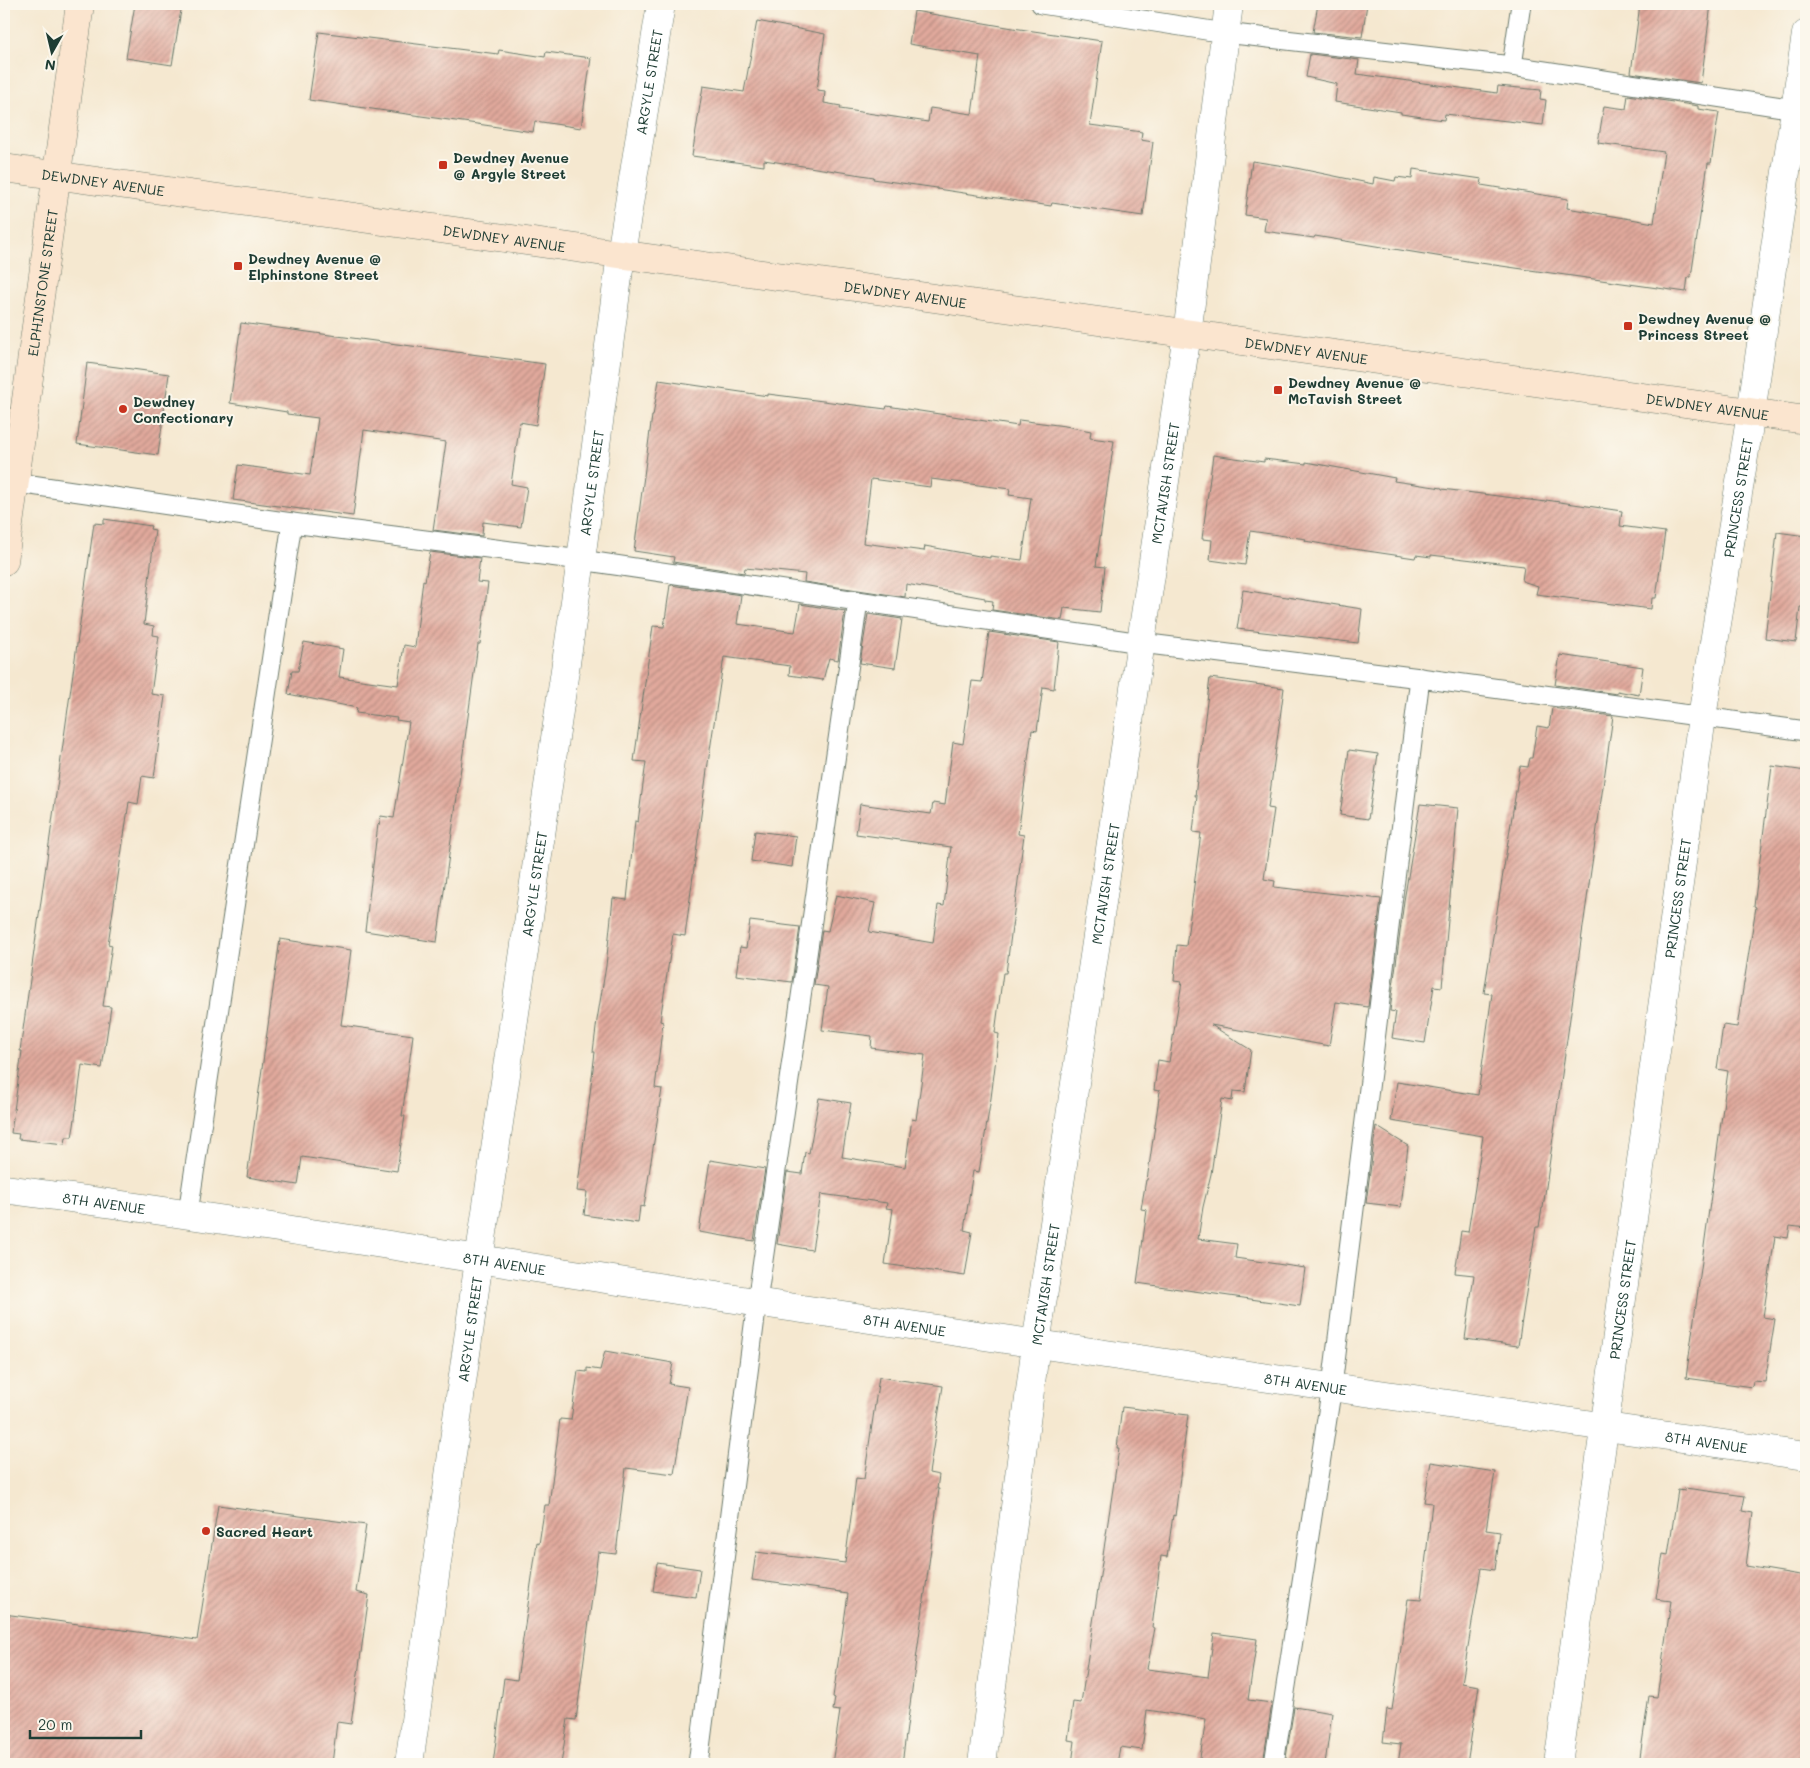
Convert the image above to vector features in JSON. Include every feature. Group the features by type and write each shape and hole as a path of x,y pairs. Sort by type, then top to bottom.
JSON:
{"main road":[{"name":"ELPHINSTONE STREET","path":"4,561 9,482 80,4"},
{"name":"DEWDNEY AVENUE","path":"4,168 1806,420"}],"street":[{"name":"ARGYLE STREET","path":"408,1764 581,560 621,254 660,4"},
{"name":"MCTAVISH STREET","path":"982,1764 1036,1344 1187,334 1229,4"},
{"name":"PRINCESS STREET","path":"1558,1764 1606,1427 1702,717 1751,413 1806,34"},
{"name":"8TH AVENUE","path":"4,1189 188,1213 479,1260 1036,1344 1806,1456"}],"lane":[{"path":"1041,4 1225,33 1512,66 1795,109"},
{"path":"1512,66 1521,4"},
{"path":"9,482 292,523 581,560 1141,643 1420,678 1806,731"},
{"path":"188,1213 292,523"},
{"path":"698,1764 757,1302 858,601"},
{"path":"1274,1764 1332,1386 1420,678"}],"building":[{"path":"135,4 182,4 172,65 126,58"},
{"path":"1318,4 1367,4 1362,37 1313,32"},
{"path":"1640,4 1711,4 1701,83 1631,73"},
{"path":"914,11 1102,41 1090,125 1142,132 1141,140 1153,142 1143,216 1052,203 1051,206 873,179 874,177 764,160 764,166 692,156 703,86 744,92 757,21 825,34 817,90 825,91 824,103 841,106 840,109 928,122 930,108 972,114 980,56 909,44"},
{"path":"319,32 498,54 499,50 545,57 546,52 591,58 581,128 535,121 533,132 309,100"},
{"path":"1310,54 1359,60 1357,74 1497,93 1498,86 1541,90 1540,99 1546,100 1543,125 1445,114 1444,120 1335,102 1337,84 1306,77"},
{"path":"1628,95 1698,106 1698,109 1719,112 1711,163 1708,163 1691,277 1688,277 1686,292 1473,262 1315,236 1314,238 1264,231 1266,218 1245,215 1252,161 1373,184 1374,177 1395,181 1396,177 1412,179 1413,169 1482,179 1481,185 1568,199 1567,208 1654,223 1664,152 1598,143 1604,106 1626,109"},
{"path":"241,323 545,364 536,425 520,422 511,484 527,487 521,527 483,522 482,536 433,530 446,442 364,430 353,516 233,500 238,465 310,475 318,418 230,403"},
{"name":"Dewdney Confectionary","path":"87,363 169,374 158,455 77,444"},
{"path":"659,380 768,396 768,394 886,409 887,406 1018,426 1019,420 1065,426 1091,431 1090,438 1114,441 1096,566 1105,567 1100,612 1064,608 1062,620 992,610 993,601 985,600 985,598 906,584 905,597 804,582 805,574 745,568 744,573 673,562 674,557 634,551","holes":["871,479 930,487 931,479 1010,489 1009,495 1031,498 1022,560 990,556 990,558 925,546 924,551 863,543"]},
{"path":"1213,455 1264,462 1264,459 1306,464 1306,462 1395,478 1394,481 1442,489 1546,502 1546,500 1622,511 1620,526 1665,532 1656,598 1652,598 1651,609 1536,594 1538,586 1522,581 1524,566 1431,555 1431,557 1416,555 1415,558 1250,531 1245,565 1210,560 1212,540 1202,539"},
{"path":"104,519 151,526 150,529 155,530 144,624 154,626 153,635 159,636 151,694 165,696 154,778 142,776 138,804 129,802 108,944 112,945 103,1006 111,1007 102,1068 82,1065 72,1137 66,1137 65,1144 18,1139 19,1134 11,1133 22,1051 20,1051 94,523 104,524"},
{"path":"1777,532 1806,536 1806,607 1800,607 1796,642 1765,638"},
{"path":"430,552 480,558 477,582 488,583 437,942 365,931 378,824 381,816 394,818 409,722 396,720 397,718 356,713 357,708 288,694 292,671 298,671 304,642 343,649 339,677 398,685 404,645 415,647 423,580 425,581"},
{"path":"670,585 741,595 737,624 795,632 800,604 845,611 838,660 829,658 823,680 789,675 790,666 724,657 685,936 673,934 660,1021 663,1022 655,1088 662,1089 644,1207 640,1206 638,1223 584,1215 587,1192 577,1191 613,898 627,900 635,821 638,822 646,762 634,761 653,626 664,627"},
{"path":"1243,590 1362,609 1358,643 1237,629"},
{"path":"868,614 902,619 895,668 860,663"},
{"path":"989,632 1059,642 1054,689 1043,687 1037,731 1032,730 1018,834 1024,835 1006,973 1003,973 995,1033 999,1034 991,1098 979,1172 973,1171 964,1230 972,1232 965,1276 885,1264 893,1209 886,1208 887,1203 821,1194 812,1250 777,1244 787,1172 802,1174 805,1152 809,1153 819,1098 851,1103 842,1157 905,1167 912,1119 916,1120 925,1055 871,1048 872,1036 822,1030 828,987 814,985 822,930 828,931 836,895 875,903 869,932 933,943 938,905 944,906 951,847 856,834 860,804 931,814 933,803 945,805 953,742 963,744 972,681 982,682"},
{"path":"1560,655 1643,667 1639,695 1617,691 1617,694 1555,685"},
{"path":"1210,678 1284,688 1268,808 1274,809 1264,879 1275,881 1274,887 1381,899 1368,1007 1336,1002 1329,1046 1211,1025 1251,1050 1245,1092 1233,1091 1232,1101 1222,1099 1211,1174 1198,1239 1237,1244 1235,1258 1305,1268 1300,1306 1137,1283 1147,1210 1141,1209 1160,1091 1154,1090 1158,1060 1169,1062 1182,982 1174,981 1177,945 1186,946 1201,833 1193,832 1197,796 1195,796"},
{"path":"1552,708 1613,716 1543,1208 1539,1227 1536,1227 1518,1346 1465,1339 1474,1275 1455,1273 1461,1231 1468,1232 1483,1136 1391,1121 1397,1082 1478,1095 1492,994 1484,993 1520,766 1528,767 1530,758 1532,758 1537,726 1549,728"},
{"path":"1349,750 1378,754 1368,819 1340,815"},
{"path":"1772,766 1806,771 1806,1228 1790,1226 1788,1238 1775,1236 1763,1317 1775,1319 1765,1382 1753,1381 1752,1387 1686,1378 1728,1071 1717,1069 1723,1025 1737,1027 1756,907 1754,906"},
{"path":"1420,804 1458,808 1442,987 1434,986 1425,1043 1392,1038 1396,1012 1390,1011 1404,901"},
{"path":"755,831 796,836 792,867 751,861"},
{"path":"750,921 800,927 792,982 736,975 740,947 746,948"},
{"path":"280,939 351,950 341,1025 413,1035 402,1116 405,1116 397,1171 302,1157 298,1185 247,1177"},
{"path":"1376,1126 1408,1146 1401,1207 1366,1203"},
{"path":"710,1160 765,1169 754,1241 699,1232"},
{"path":"605,1351 673,1363 669,1384 688,1387 674,1474 626,1468 616,1554 598,1552 576,1720 568,1719 561,1764 493,1764 504,1678 517,1680 537,1543 539,1544 545,1505 549,1505 560,1419 571,1420 578,1371 587,1372 587,1368 600,1370"},
{"path":"879,1377 943,1386 929,1473 939,1475 937,1489 939,1489 902,1764 832,1764 840,1711 833,1710 835,1698 833,1697 848,1594 752,1580 756,1552 845,1563 856,1478 864,1479"},
{"path":"1122,1407 1188,1415 1175,1516 1173,1515 1167,1557 1161,1556 1152,1627 1155,1628 1147,1669 1208,1677 1214,1633 1257,1639 1248,1700 1272,1703 1263,1764 1199,1764 1206,1719 1147,1710 1142,1750 1120,1747 1117,1764 1072,1764 1075,1741 1068,1740 1073,1702 1081,1703 1119,1448 1117,1448"},
{"path":"1431,1462 1495,1472 1486,1530 1500,1532 1495,1570 1481,1568 1462,1683 1479,1686 1467,1764 1398,1764 1401,1744 1383,1742 1387,1709 1392,1710 1408,1599 1421,1600 1432,1503 1424,1502"},
{"path":"1685,1488 1745,1496 1742,1511 1753,1513 1746,1566 1806,1576 1806,1764 1639,1764 1649,1696 1657,1697 1671,1601 1656,1599 1663,1554 1668,1555 1678,1490 1685,1491"},
{"path":"218,1505 366,1525 356,1592 369,1595 351,1724 337,1722 332,1764 4,1764 4,1614 197,1640"},
{"path":"657,1563 700,1569 696,1597 653,1591"},
{"path":"1294,1707 1332,1713 1325,1764 1285,1764"}],"place":[{"name":"Dewdney Avenue @ Argyle Street","path":"443,165"},
{"name":"Dewdney Avenue @ Elphinstone Street","path":"238,266"},
{"name":"Dewdney Avenue @ Princess Street","path":"1628,326"},
{"name":"Dewdney Avenue @ McTavish Street","path":"1278,390"},
{"name":"Dewdney Confectionary","path":"123,409"},
{"name":"Sacred Heart","path":"206,1531"}]}
